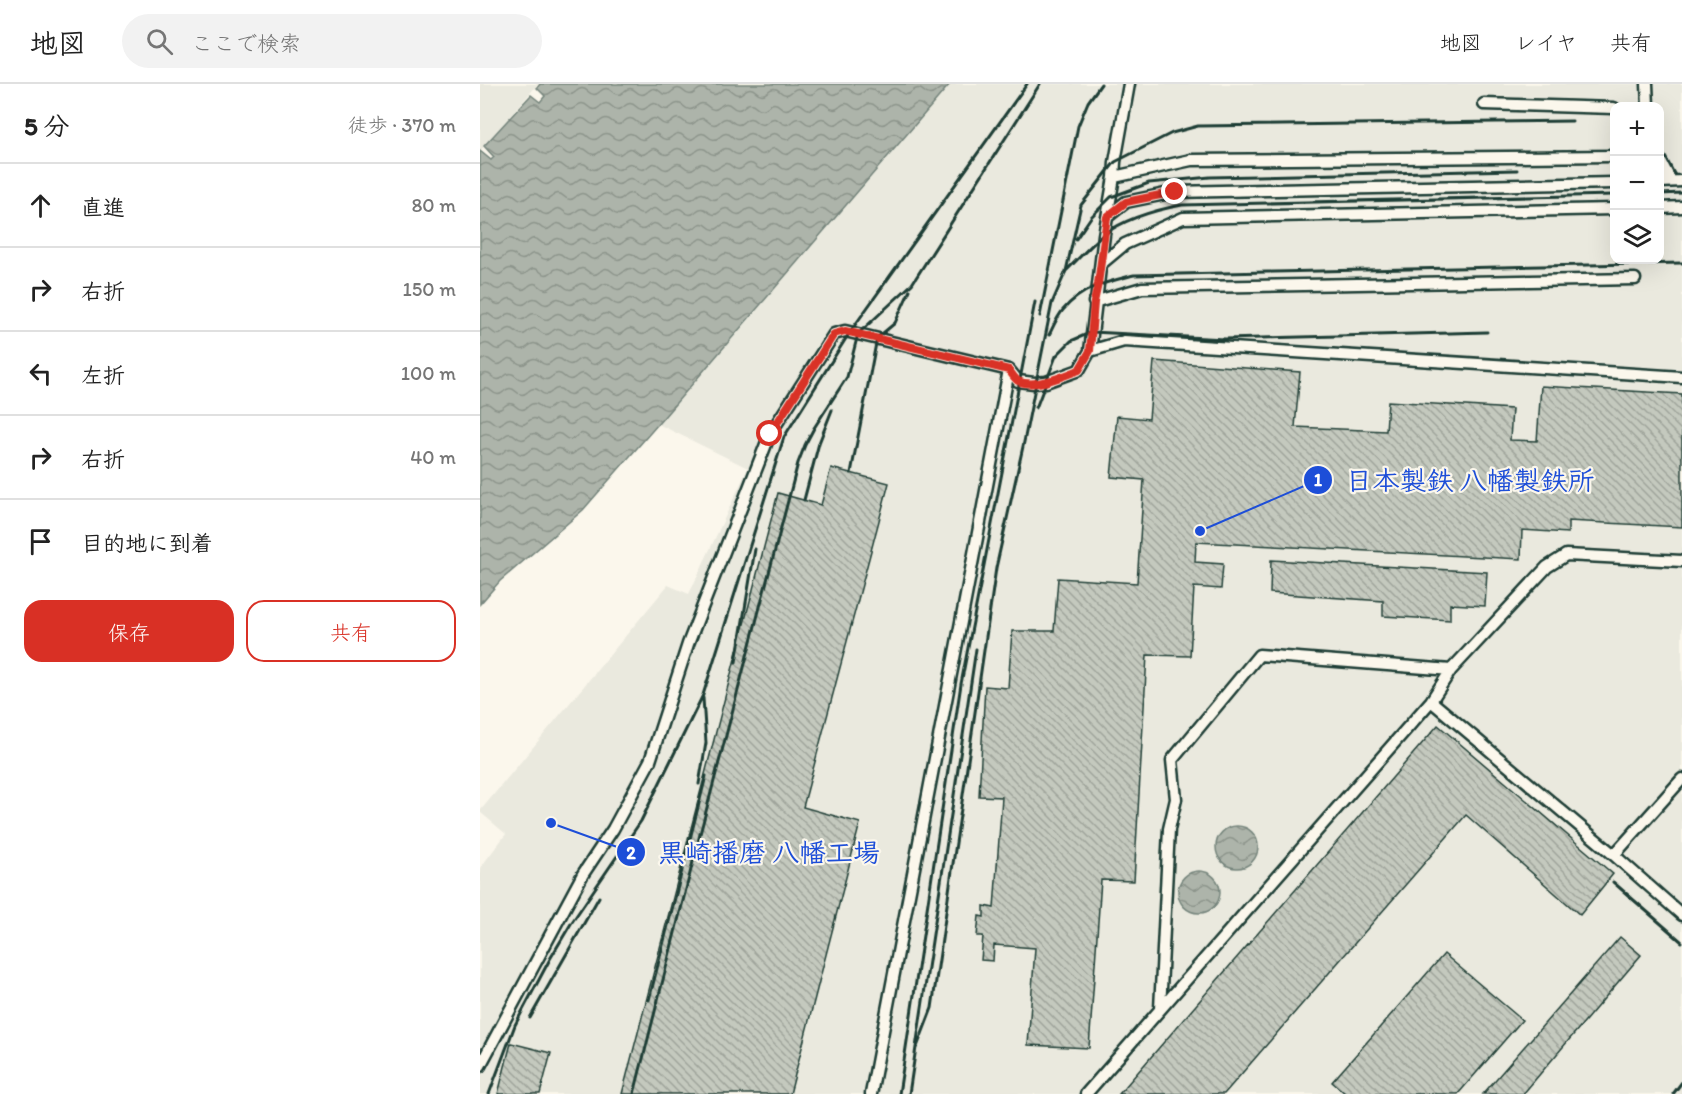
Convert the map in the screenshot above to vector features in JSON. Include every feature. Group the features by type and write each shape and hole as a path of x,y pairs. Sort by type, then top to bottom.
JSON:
{"street":[{"path":"1647,84 1648,102"},
{"path":"480,1066 583,874 613,829 650,761 688,644 770,434 834,334 845,331 1009,370 1018,381 1046,382 1079,370 1090,351 1094,302 1115,162 1130,85"},
{"path":"1484,104 1610,108"},
{"path":"1114,177 1191,160 1610,156"},
{"path":"1664,166 1677,181"},
{"path":"1107,217 1126,202 1175,192 1610,183"},
{"path":"1664,208 1682,207"},
{"path":"1101,264 1125,244 1183,218 1610,208"},
{"path":"1094,302 1142,288 1635,279"},
{"path":"1090,351 1124,341 1682,377"},
{"path":"872,1094 1009,370"},
{"path":"1086,1094 1431,701 1451,670 1546,567 1566,555 1682,561"},
{"path":"1160,1009 1169,829 1176,799 1172,760 1259,655 1451,670"},
{"path":"1431,701 1682,915"},
{"path":"1614,855 1682,778"}],"shaded area":[{"path":"480,84 538,84 480,151"},
{"path":"950,84 1682,84 1682,1094 480,1094 480,868 506,834 480,811 668,585 689,594 748,468 658,424"}],"water":[{"path":"540,84 950,84 583,510 500,581 480,604 480,151 491,160 494,157 484,146 531,95 540,102 545,96 537,88"},
{"path":"1237,826 1245,827 1252,832 1257,839 1257,855 1252,862 1245,867 1237,868 1229,867 1222,862 1217,855 1216,847 1217,839 1222,832 1229,827"},
{"path":"1199,871 1214,877 1220,892 1214,907 1199,913 1184,907 1178,892 1184,877"}],"building":[{"path":"1154,361 1300,372 1295,427 1386,431 1388,401 1512,409 1510,440 1537,441 1541,386 1682,394 1682,527 1568,521 1568,533 1522,530 1521,559 1196,542 1195,562 1223,564 1221,589 1194,587 1190,656 1147,655 1134,881 1101,880 1089,1048 1028,1045 1035,948 994,945 993,961 981,960 983,936 977,936 979,916 984,917 984,906 994,908 1002,797 979,796 985,686 1008,688 1012,631 1054,631 1058,578 1137,583 1144,480 1111,477 1117,416 1149,419"},
{"path":"831,468 889,483 803,807 860,823 790,1094 622,1094 778,493 821,505"},
{"path":"1271,560 1487,572 1485,606 1450,604 1450,620 1383,616 1383,601 1270,593"},
{"path":"1438,725 1613,874 1580,915 1466,815 1224,1094 1119,1094"},
{"path":"1620,937 1641,955 1523,1094 1483,1094"},
{"path":"1444,954 1522,1020 1458,1094 1346,1094 1332,1082"},
{"path":"511,1043 551,1053 540,1094 498,1094"}],"railway":[{"path":"489,1094 515,1025 550,959 572,922 641,821 703,695 784,437 850,332 1027,84"},
{"path":"634,1094 700,834 798,463 805,445 847,377 858,334 912,284 1040,84"},
{"path":"1040,316 1078,126 1088,102 1101,84"},
{"path":"917,1047 932,1008 996,568 1052,303 1066,271 1081,205 1115,162 1172,133 1198,126 1572,121"},
{"path":"1076,239 1091,217 1111,197 1149,183 1210,177 1517,170"},
{"path":"1664,194 1682,193"},
{"path":"1066,271 1098,239 1112,229 1141,216 1182,205 1610,195"},
{"path":"1049,335 1061,313 1078,296 1096,286 1134,275 1682,263"},
{"path":"851,473 877,338 895,323 910,290"},
{"path":"899,1094 961,684 1035,302"},
{"path":"1036,408 1056,356 1071,341 1092,332 1225,339 1487,332"},
{"path":"804,500 819,443 832,410"},
{"path":"736,662 755,549"},
{"path":"909,1094 976,649"},
{"path":"699,784 706,743 703,698"},
{"path":"649,1000 706,776"},
{"path":"1613,882 1682,942"},
{"path":"530,1018 599,897"},
{"path":"1673,1094 1682,1082"}],"place":[{"name":"日本製鉄 八幡製鉄所","path":"1200,531"},
{"name":"黒崎播磨 八幡工場","path":"551,823"}],"route":[{"path":"770,434 834,334 845,331 1009,370 1018,381 1046,382 1079,370 1090,351 1094,302 1107,217 1126,202 1175,192"}]}
